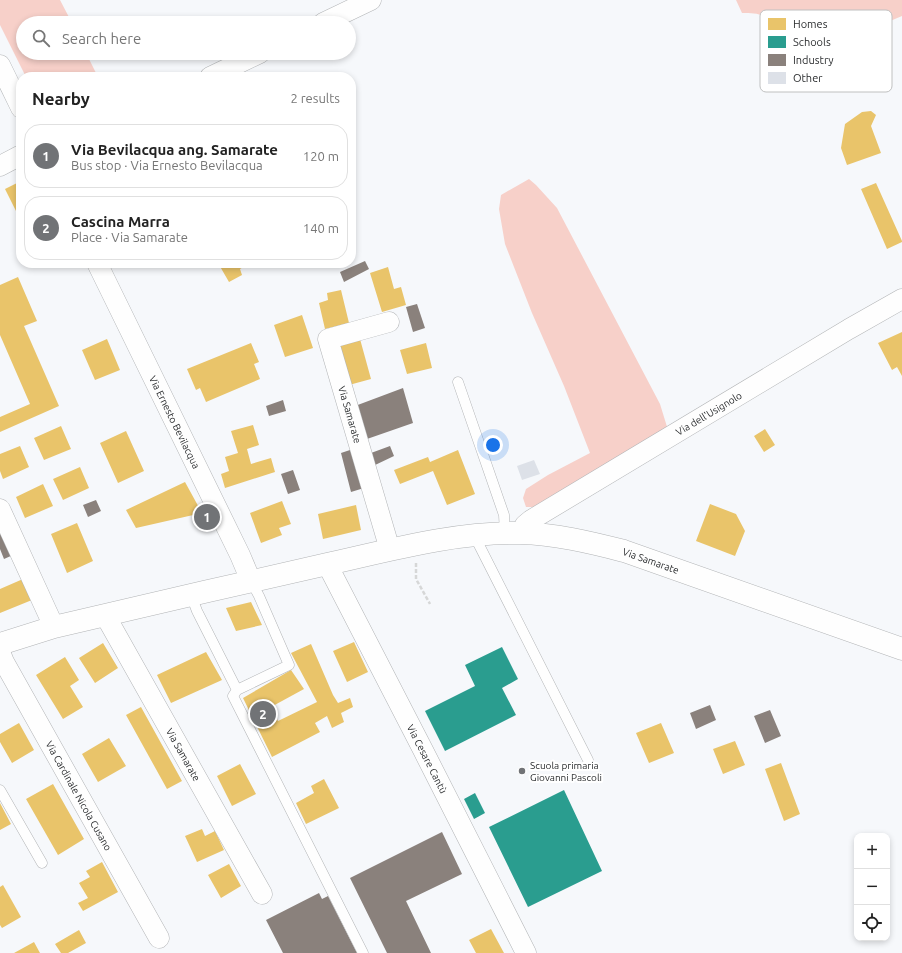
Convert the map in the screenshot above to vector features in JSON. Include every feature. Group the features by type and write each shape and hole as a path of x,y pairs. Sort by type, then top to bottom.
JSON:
{"street":[{"path":"338,16 371,0"},
{"path":"220,72 245,60"},
{"path":"0,65 16,98"},
{"path":"0,166 16,158"},
{"name":"Via Ernesto Bevilacqua","path":"99,268 240,555 251,581"},
{"name":"Via dell'Usignolo","path":"513,533 531,520 849,329 902,299"},
{"name":"Via Samarate","path":"389,322 328,339 390,550"},
{"path":"0,509 54,627"},
{"name":"Via Samarate","path":"0,644 54,627 390,550 474,536 513,533 578,540 624,551 902,649"},
{"name":"Via Cesare Cantù","path":"327,564 526,953"},
{"name":"Via Samarate","path":"106,615 262,894"},
{"name":"Via Cardinale Nicola Cusano","path":"0,652 4,662 159,938"}],"lane":[{"path":"458,382 504,515 513,533"},
{"path":"474,536 588,760"},
{"path":"251,581 289,665 237,690 233,696 363,953"},
{"path":"191,595 197,611 237,690"},
{"path":"0,790 42,863"}],"path":[{"path":"416,557 416,578 430,604"}],"shaded area":[{"path":"0,0 60,0 68,16 16,16 16,57 0,25"},
{"path":"736,0 902,0 902,16 892,20 892,10 760,10 760,15 742,13"},
{"path":"18,60 90,60 96,72 24,72"},
{"path":"529,179 557,208 660,404 668,430 534,507 526,507 523,498 526,489 548,475 590,453 505,244 499,209 501,195"}],"building: Homes":[{"path":"871,111 876,115 871,126 881,153 847,165 841,148 845,124 862,112"},
{"path":"876,183 902,241 887,249 861,189"},
{"path":"16,184 16,211 5,189"},
{"path":"388,267 394,289 401,287 406,305 382,312 370,273"},
{"path":"221,268 242,268 240,269 242,275 229,282"},
{"path":"18,277 37,321 24,326 59,406 0,432 0,417 30,404 0,335 0,285"},
{"path":"341,290 349,323 325,329 319,303 328,300 327,293"},
{"path":"302,315 313,348 285,357 274,325"},
{"path":"902,332 902,376 897,367 892,370 878,343"},
{"path":"107,339 120,370 95,380 82,350"},
{"path":"360,339 371,379 349,385 337,346"},
{"path":"251,343 259,362 254,364 260,379 206,402 200,388 196,390 187,369"},
{"path":"426,343 432,368 407,374 400,350"},
{"path":"253,425 259,445 247,449 251,464 271,458 275,472 225,488 221,474 229,471 225,457 238,453 231,431"},
{"path":"61,426 71,449 44,460 34,438"},
{"path":"765,429 775,445 764,452 754,436"},
{"path":"126,431 144,471 118,483 100,443"},
{"path":"20,446 29,467 3,479 0,471 0,454"},
{"path":"458,450 475,494 447,505 433,471 400,484 394,470 428,457 430,462"},
{"path":"80,467 89,488 63,500 53,479"},
{"path":"185,482 202,513 136,528 126,510"},
{"path":"43,484 53,506 25,518 16,497"},
{"path":"282,501 291,524 279,528 282,535 261,543 250,513"},
{"path":"710,504 736,514 745,531 735,556 696,541"},
{"path":"356,505 361,530 323,539 318,514"},
{"path":"77,523 93,561 67,573 51,534"},
{"path":"23,579 32,600 0,613 0,589"},
{"path":"251,602 262,625 236,631 226,608"},
{"path":"354,642 368,672 347,682 333,651"},
{"path":"103,643 118,668 95,683 79,658"},
{"path":"311,644 333,695 338,703 350,698 353,707 341,713 344,722 332,728 327,716 315,723 320,732 272,757 243,698 291,670 304,689 271,707 278,721 317,702 291,653"},
{"path":"206,652 222,680 171,703 157,675"},
{"path":"65,657 79,680 70,686 83,707 63,719 36,675"},
{"path":"141,707 182,781 167,789 126,715"},
{"path":"19,723 34,750 12,763 0,742 0,734"},
{"path":"661,723 674,753 649,763 636,733"},
{"path":"109,738 126,766 98,782 82,754"},
{"path":"735,741 745,765 723,774 713,749"},
{"path":"781,763 800,814 784,821 765,769"},
{"path":"240,764 256,794 232,806 217,776"},
{"path":"324,779 339,808 306,824 296,803 314,793 311,786"},
{"path":"53,784 84,839 58,855 26,799"},
{"path":"0,803 11,824 0,830"},
{"path":"202,829 205,836 215,831 224,850 197,862 185,836"},
{"path":"102,862 118,892 83,911 78,903 88,898 79,883 90,877 86,871"},
{"path":"229,864 241,886 221,898 208,875"},
{"path":"3,885 21,917 2,928 0,925 0,887"},
{"path":"491,929 504,953 476,953 469,940"},
{"path":"79,930 86,943 68,953 61,953 55,944"},
{"path":"34,942 40,953 14,953"}],"building: Schools":[{"path":"502,647 518,679 502,688 516,715 445,751 425,711 475,686 465,665"},
{"path":"564,790 602,871 528,907 489,827"},
{"path":"475,793 485,813 474,819 464,799"}],"building: Industry":[{"path":"365,261 369,269 344,282 340,272 349,268 356,268 356,265"},
{"path":"417,304 425,328 413,332 406,307"},
{"path":"403,388 413,423 367,439 355,406"},
{"path":"283,400 286,411 269,416 266,406"},
{"path":"390,446 394,456 373,466 371,453"},
{"path":"353,449 364,488 351,492 341,453"},
{"path":"293,470 300,490 288,494 281,474"},
{"path":"96,500 101,511 88,517 83,505"},
{"path":"0,532 13,555 4,559 0,549"},
{"path":"710,705 716,720 696,729 690,713"},
{"path":"770,710 781,736 765,743 754,716"},
{"path":"442,832 462,874 406,901 431,953 387,953 350,878"},
{"path":"319,893 322,899 328,896 357,953 283,953 266,920"}],"building: Other":[{"path":"534,460 540,474 522,480 517,466"}],"place":[{"name":"Via Bevilacqua ang. Samarate","path":"207,517"},
{"name":"Cascina Marra","path":"263,714"},
{"name":"Scuola primaria Giovanni Pascoli","path":"522,771"}]}
